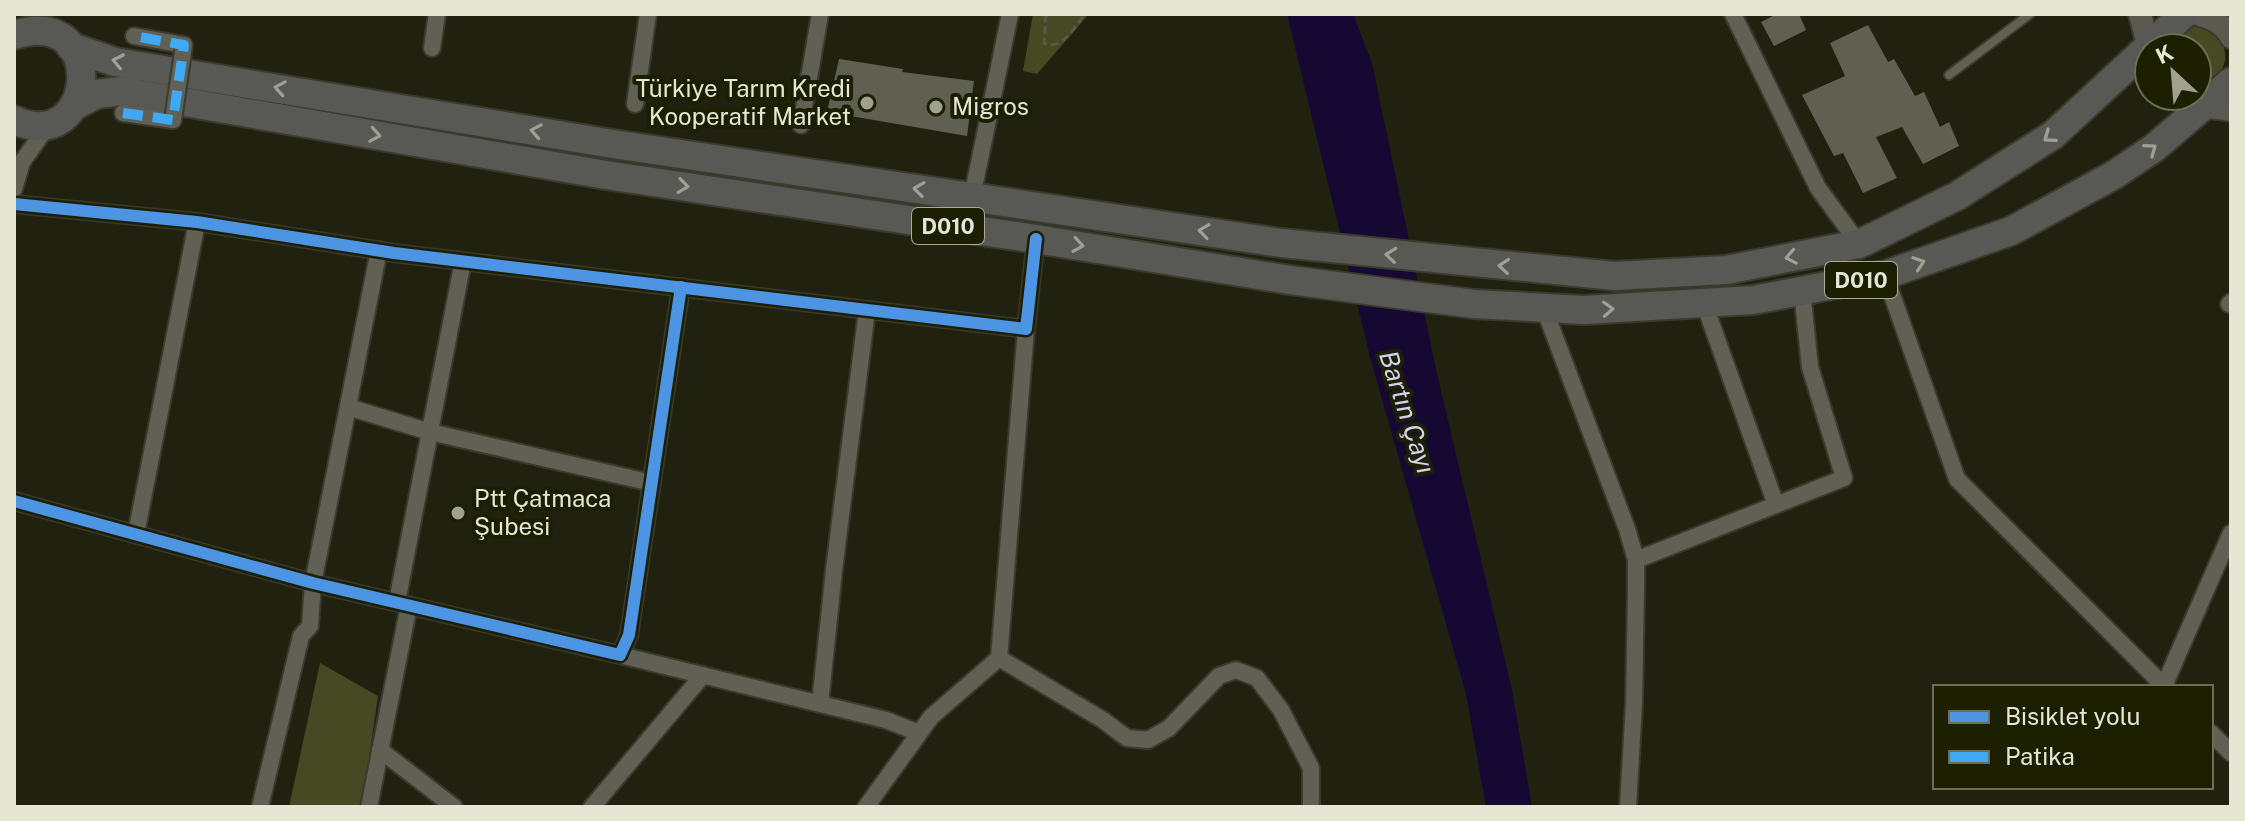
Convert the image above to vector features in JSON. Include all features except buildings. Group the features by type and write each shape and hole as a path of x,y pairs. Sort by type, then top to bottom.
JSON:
{"highway":[{"name":"D010","path":"2165,32 2184,14"},
{"path":"14,120 33,126 49,124 63,117 74,106 83,76 80,60 65,42 44,31 16,28"},
{"name":"D010","path":"65,42 115,62 613,144 1281,243 1615,276 1726,270 1859,244 1957,196 2053,135 2133,62"},
{"name":"D010","path":"2213,98 2231,82"},
{"name":"D010","path":"74,106 97,94 121,91 606,175 1290,280 1474,304 1584,310 1753,300 1885,275 2011,231 2063,205 2154,148 2197,112"}],"street":[{"path":"39,14 65,42"},
{"path":"432,48 437,14"},
{"path":"635,104 648,14"},
{"path":"801,125 820,14"},
{"path":"972,197 1010,14"},
{"path":"1733,14 1818,188 1859,244"},
{"path":"2197,14 2213,19 2231,37"},
{"path":"123,113 173,120 184,45 134,36"},
{"path":"14,189 22,162 49,124"},
{"path":"14,204 197,222 463,261 1026,329"},
{"path":"136,534 197,222"},
{"path":"866,807 931,717 999,658 1036,239"},
{"path":"260,807 301,636 310,626 313,583 379,250"},
{"path":"369,807 430,432 463,261"},
{"path":"1885,275 1957,479 2163,685"},
{"path":"620,655 629,635 681,287"},
{"path":"1636,560 1844,478 1810,367 1802,291"},
{"path":"1704,303 1776,505"},
{"path":"1544,308 1636,560 1634,703 1628,807"},
{"path":"820,704 867,310"},
{"path":"348,407 430,432 652,483"},
{"path":"14,501 313,583 886,720 919,733"},
{"path":"2164,685 2231,533"},
{"path":"999,658 1103,720 1127,738 1148,740 1169,728 1219,676 1236,670 1257,678 1281,710 1311,768 1311,807"},
{"path":"592,807 703,675"},
{"path":"2213,735 2231,753"},
{"path":"380,750 454,807"}],"lane":[{"path":"1949,75 2030,14"}],"path":[{"path":"1046,14 1044,43 1052,46 1060,44 1085,14"}],"green space":[{"path":"1033,14 1089,14 1037,74 1023,71"},
{"path":"2195,27 2211,32 2184,32"},
{"path":"2213,34 2223,46 2225,56 2219,74 2213,79"},
{"path":"320,663 378,696 362,807 289,807"}],"water":[{"name":"Bartın Çayı","path":"1287,14 1353,14 1372,63 1437,374 1512,690 1532,807 1486,807 1466,694 1370,357"}],"marked path":[{"path":"123,113 173,120 184,45 134,36"}],"cycle path":[{"path":"14,204 197,222 394,253 1026,329 1036,239"},
{"path":"14,501 313,583 620,655 629,635 681,287"}],"place":[{"name":"Türkiye Tarım Kredi Kooperatif Market","path":"867,103"},
{"name":"Migros","path":"936,107"},
{"name":"Ptt Çatmaca Şubesi","path":"458,513"}]}
